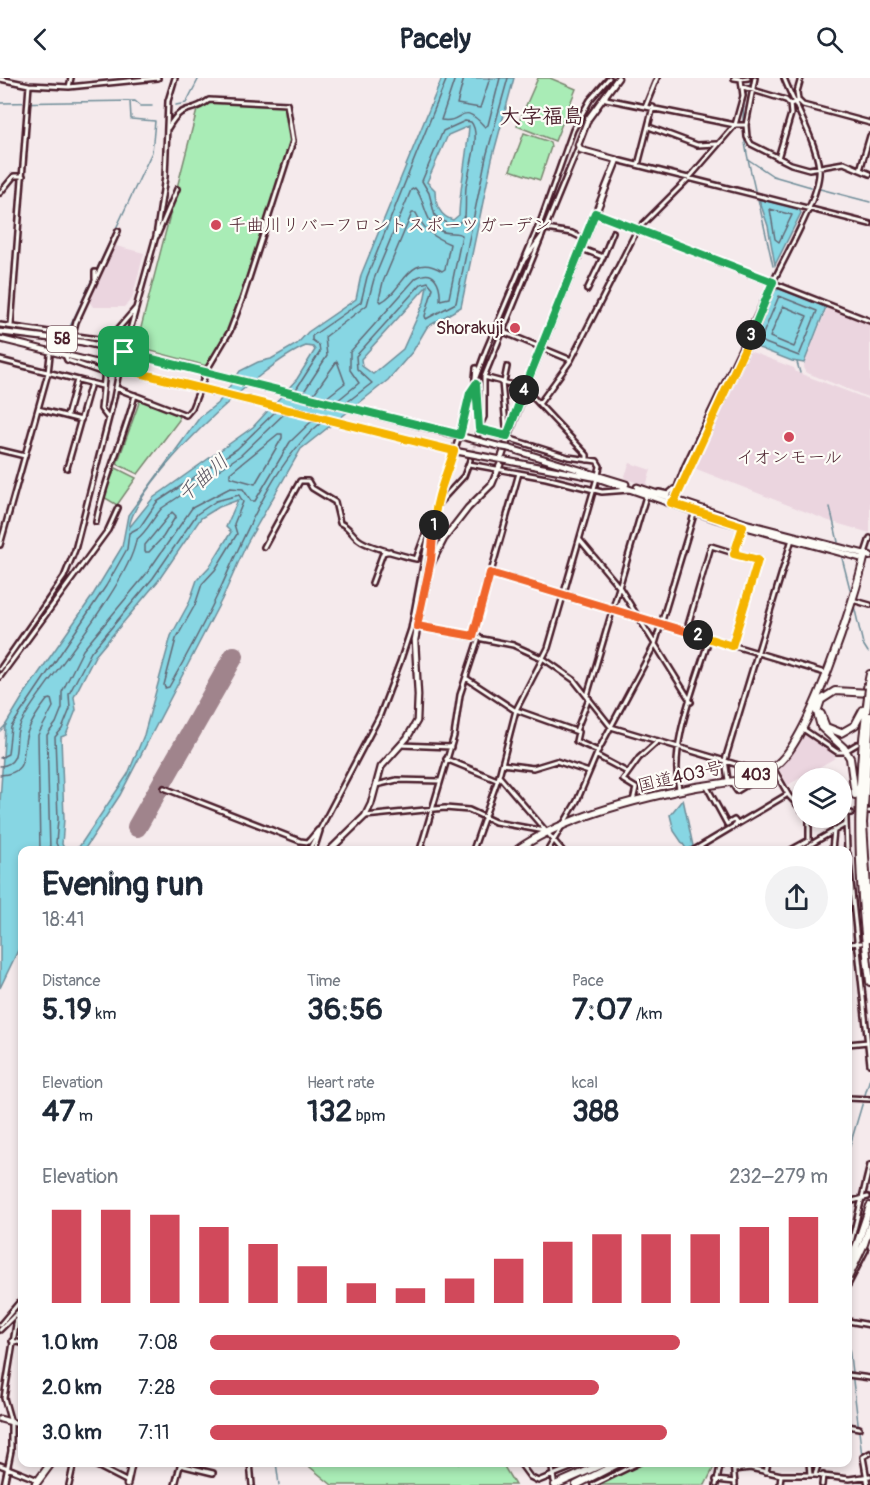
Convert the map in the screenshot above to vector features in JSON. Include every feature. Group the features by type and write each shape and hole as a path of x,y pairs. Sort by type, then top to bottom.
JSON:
{"highway":[{"name":"国道403号","path":"523,846 545,831 561,825 680,790 762,773 773,768 790,752 803,729 867,557"},
{"path":"869,690 832,696 823,705 822,720 832,732 845,732 858,722 869,690 870,674"},
{"path":"869,690 835,691 821,700 817,712 821,727 844,748 852,761 870,982"},
{"path":"858,848 859,774 865,704"},
{"path":"870,716 863,823 870,939"},
{"path":"863,823 870,745"},
{"path":"852,1262 864,1246 870,1206"},
{"path":"852,1270 864,1246 870,1226"},
{"path":"37,1483 48,1467"},
{"path":"554,1483 594,1467"},
{"path":"576,1485 611,1467"}],"main road":[{"path":"502,456 525,388 617,160 578,148 588,119 609,87 618,78"},
{"name":"58","path":"0,332 82,342 505,447 745,523 867,557"},
{"name":"58","path":"0,339 452,451 598,476"},
{"path":"334,846 365,816 381,767 414,729 418,713 415,640 431,560 468,508 492,484 500,468"},
{"name":"58","path":"635,488 673,501 695,512 867,557"},
{"path":"0,1419 18,1424"},
{"path":"127,1483 131,1467"}],"street":[{"path":"69,87 71,78"},
{"path":"0,79 29,85 69,87 158,78"},
{"path":"0,669 64,578 81,528 156,236 165,177 168,101 175,78"},
{"path":"431,560 437,505 470,393 524,261 578,119 609,78"},
{"path":"646,105 657,78"},
{"path":"540,404 571,360 637,230 690,177 735,125 741,110 744,79 734,78"},
{"path":"754,78 744,125 751,144 795,166 819,169 839,162 870,174"},
{"path":"673,501 676,487 817,185 819,169 784,78"},
{"path":"801,78 797,92 798,100 803,105 870,123"},
{"path":"11,326 29,85"},
{"path":"609,87 611,89 606,99 646,105 684,116 744,125"},
{"path":"744,87 792,103"},
{"path":"116,388 186,415 192,408 208,368 221,349 233,323 293,141 287,104 209,100 197,109 183,109 175,115 167,129"},
{"path":"792,103 798,100"},
{"path":"778,158 792,103"},
{"path":"638,165 653,107"},
{"path":"649,127 698,145 717,144"},
{"path":"860,170 870,136"},
{"path":"479,426 484,417 484,377 501,332 546,231 578,148"},
{"path":"617,160 870,224"},
{"path":"0,193 14,176 23,176"},
{"path":"156,236 159,235 177,189"},
{"path":"595,213 870,321"},
{"path":"74,334 76,322 118,231"},
{"path":"524,261 546,231"},
{"path":"546,231 572,233 584,239"},
{"path":"587,290 613,232"},
{"path":"580,248 603,257"},
{"path":"95,274 95,281"},
{"path":"673,501 756,327 773,282"},
{"path":"0,325 74,334 111,343 137,307"},
{"path":"501,332 571,360"},
{"path":"0,545 48,373 50,355"},
{"path":"65,355 67,360 105,371 101,409 108,418"},
{"path":"0,360 102,386"},
{"path":"507,367 503,382 506,426 510,429"},
{"path":"476,368 478,434"},
{"path":"484,377 525,388 587,455 587,460"},
{"path":"67,416 77,380"},
{"path":"68,468 91,383"},
{"path":"96,522 104,485 116,460 136,395"},
{"path":"38,409 81,420"},
{"path":"474,846 498,778 516,710 544,659 598,476 598,462 560,455 479,426"},
{"path":"0,450 25,456"},
{"path":"437,505 464,476 469,462 609,493 635,488 666,494 676,487"},
{"path":"473,636 519,473"},
{"path":"264,547 300,481 308,482 312,488 335,502 339,508 340,523 348,527 358,539 416,559 426,527 434,518"},
{"path":"598,751 576,741 578,732 576,731 647,494"},
{"path":"0,677 108,530 118,508"},
{"path":"550,846 577,801 598,751 655,644 695,512"},
{"path":"311,846 392,686 411,629 431,522"},
{"path":"734,554 743,526"},
{"path":"867,557 870,538"},
{"path":"417,626 513,645 544,659 574,680 610,727 725,760 762,773 760,777 737,790 729,780 725,760 792,539"},
{"path":"580,540 620,588 691,702"},
{"path":"686,632 711,546 758,560 732,646"},
{"path":"372,583 383,553 392,551"},
{"path":"490,573 825,673"},
{"path":"852,600 870,605"},
{"path":"421,846 451,747 458,701 479,637"},
{"path":"680,790 676,777 678,747 709,639"},
{"path":"466,678 516,710 576,731"},
{"path":"803,729 837,752 843,752"},
{"path":"632,804 636,788 623,780 627,772 658,741"},
{"path":"847,750 857,744"},
{"path":"401,745 451,747"},
{"path":"597,756 627,772"},
{"path":"446,759 498,778 558,846"},
{"path":"502,764 533,768 556,761 589,772"},
{"path":"773,768 792,799"},
{"path":"376,785 397,780 440,781"},
{"path":"707,785 727,824 734,820 737,824"},
{"path":"164,788 300,841 308,842 320,829"},
{"path":"701,846 788,794"},
{"path":"365,816 432,809 469,810 503,824 545,831"},
{"path":"798,846 809,840 809,828"},
{"path":"808,846 838,828"},
{"path":"846,828 847,846"},
{"path":"315,846 320,829"},
{"path":"832,846 834,830"},
{"path":"852,892 870,1064"},
{"path":"852,944 859,943"},
{"path":"852,1044 868,1042"},
{"path":"852,1098 870,1099"},
{"path":"852,1233 870,1165"},
{"path":"852,1201 868,1197"},
{"path":"852,1275 864,1246"},
{"path":"0,1325 18,1304"},
{"path":"0,1330 18,1314"},
{"path":"4,1485 8,1466 11,1423 4,1398 12,1341 18,1319"},
{"path":"852,1322 870,1325"},
{"path":"12,1341 18,1342"},
{"path":"852,1376 870,1378"},
{"path":"852,1427 859,1428"},
{"path":"868,1485 863,1457 870,1453"},
{"path":"0,1465 8,1466 37,1483"},
{"path":"69,1485 73,1467"},
{"path":"98,1467 127,1483"},
{"path":"175,1485 180,1467"},
{"path":"192,1467 213,1473"},
{"path":"250,1467 252,1485"},
{"path":"523,1467 534,1480 553,1476 574,1467"},
{"path":"552,1467 554,1483"},
{"path":"593,1485 630,1467"},
{"path":"716,1485 720,1467"},
{"path":"716,1480 735,1483 734,1467"},
{"path":"766,1472 767,1467"},
{"path":"809,1467 810,1475"},
{"path":"815,1474 817,1467"},
{"path":"734,1470 750,1468 781,1475 815,1474 849,1479 868,1476"},
{"path":"780,1485 781,1475"},
{"path":"822,1485 823,1475"}],"shaded area":[{"path":"112,245 144,253 132,299 124,307 93,307 89,301"},
{"path":"827,308 870,325 870,398 805,372 804,365"},
{"name":"イオンモール","path":"749,351 794,368 796,372 870,400 870,533 829,521 694,468"},
{"path":"630,463 651,470 646,486 624,478"},
{"path":"803,734 815,738 833,753 835,758 818,768 792,768 792,783 788,785 779,769 797,747"}],"green space":[{"path":"538,78 550,78 576,89 555,141 517,126"},
{"name":"千曲川リバーフロントスポーツガーデン","path":"209,101 283,104 287,108 291,142 230,327 207,366 136,347 197,110"},
{"path":"524,133 550,142 551,147 540,180 510,170"},
{"path":"140,400 178,415 179,420 138,474 117,464"},
{"path":"116,468 136,478 117,505 102,496"},
{"path":"310,1467 504,1467 515,1485 332,1485"},
{"path":"634,1467 714,1467 705,1485 599,1485"}],"water":[{"name":"千曲川","path":"442,78 514,78 492,159 461,307 427,327 413,351 388,380 301,449 247,543 222,599 120,795 87,846 80,846 128,774 144,735 171,636 189,603 197,580 210,566 231,532 226,527 238,500 219,507 201,518 158,581 95,656 74,697 76,710 66,735 61,737 63,846 18,846 18,950 0,988 0,802 5,726 25,693 91,598 122,547 128,515 200,417 219,402 240,371 258,362 271,359 297,344 308,332 356,299 361,275","holes":["469,126 459,215 453,220 441,212 437,205 435,190 427,182 448,135","427,286 424,302 403,349 373,374 362,366 361,359","306,346 313,347 315,350 297,379 253,427 153,498 129,528 137,507 153,482 203,426 261,375"]},
{"path":"759,199 799,209 801,213 775,265 768,226"},
{"path":"780,289 826,307 804,363 792,361 751,345 775,290"},
{"path":"683,799 693,846 684,846 674,831 670,815"}],"waterway":[{"path":"176,105 186,103 199,78"},
{"path":"752,78 747,92 743,120 755,190"},
{"path":"95,273 152,152 155,121 131,119 130,101"},
{"path":"0,103 135,101 141,106 152,106"},
{"path":"749,160 773,176 811,187"},
{"path":"820,189 870,202"},
{"path":"758,199 773,266"},
{"path":"68,331 93,277"},
{"path":"797,362 800,373"},
{"path":"830,507 838,542"},
{"path":"842,558 851,593"},
{"path":"854,606 863,644 868,652"},
{"path":"0,731 6,725"},
{"path":"801,846 835,828"},
{"path":"870,1037 870,1045"},
{"path":"852,1139 870,1078"},
{"path":"852,1372 864,1473"},
{"path":"277,1467 279,1485"}],"runway":[{"path":"137,827 234,656"}],"tunnel":[{"path":"50,353 51,333"},
{"path":"105,370 111,347"},
{"path":"470,460 478,434"}],"place":[{"name":"千曲川リバーフロントスポーツガーデン","path":"216,225"},
{"name":"Shorakuji","path":"515,328"},
{"name":"イオンモール","path":"789,437"}],"district":[{"name":"大字福島","path":"542,116"}],"route":[{"path":"595,213 773,282 756,327 709,423 675,500 671,503 743,526 734,554 758,560 732,646 662,623 490,573 473,636 417,626 431,560 434,518 444,475 454,451 119,368 124,352 460,435 470,393 476,384 480,413 479,429 507,436 595,213"}]}
